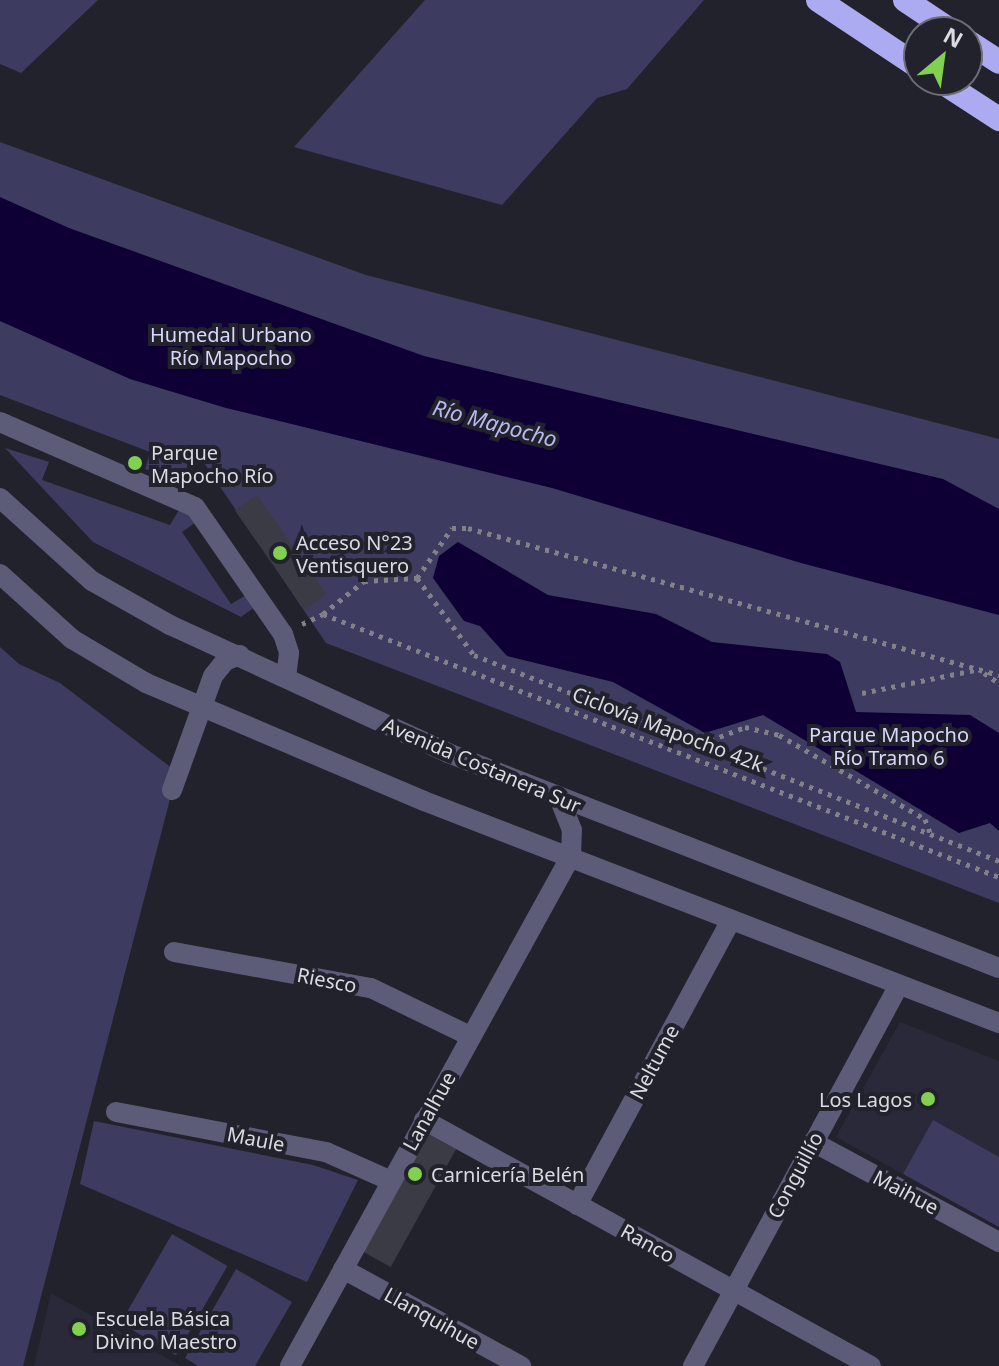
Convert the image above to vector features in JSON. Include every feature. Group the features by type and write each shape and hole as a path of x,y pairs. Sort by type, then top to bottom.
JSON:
{"highway":[{"path":"818,0 903,56"},
{"path":"905,0 929,16"},
{"path":"964,96 999,119"}],"street":[{"path":"0,422 195,507 277,626 289,653 286,677"},
{"name":"Avenida Costanera Sur","path":"0,498 92,581 170,625 448,753 999,968"},
{"path":"0,574 100,658 202,707 424,801 999,1023"},
{"path":"172,790 216,670 240,655"},
{"path":"559,797 570,818 571,856"},
{"name":"Lanalhue","path":"290,1366 571,856"},
{"name":"Neltume","path":"577,1205 731,920"},
{"name":"Riesco","path":"174,952 371,988 470,1036"},
{"name":"Conguillío","path":"693,1366 899,985"},
{"name":"Maule","path":"116,1112 326,1152 391,1181"},
{"name":"Ranco","path":"424,1120 871,1366"},
{"name":"Maihue","path":"813,1142 999,1242"},
{"name":"Llanquihue","path":"343,1269 521,1366"}],"path":[{"path":"417,578 452,528 468,528 999,675"},
{"path":"277,626 307,623 364,581 417,578"},
{"path":"417,578 474,655 999,861"},
{"name":"Ciclovía Mapocho 42k","path":"323,614 999,877"},
{"path":"862,693 979,669 999,683"},
{"path":"701,744 745,727 779,735 925,819 931,834"}],"shaded area":[{"name":"Los Lagos","path":"900,1022 999,1061 999,1227 836,1137"},
{"name":"Escuela Básica Divino Maestro","path":"51,1293 181,1366 34,1366"}],"green space":[{"path":"0,0 98,0 21,73 0,64"},
{"path":"425,0 704,0 627,89 597,98 502,205 294,147"},
{"name":"Humedal Urbano Río Mapocho","path":"0,142 366,275 999,439 999,903 326,643 202,460 180,480 145,469 150,452 0,395"},
{"path":"5,448 49,462 42,480 170,525 181,507 199,520 182,532 231,604 248,594 256,606 241,617 93,542"},
{"path":"0,647 19,664 60,683 177,772 23,1366 0,1366"},
{"path":"933,1120 999,1157 999,1227 903,1174"},
{"path":"94,1121 313,1165 358,1180 307,1282 80,1184"},
{"path":"172,1234 227,1266 176,1355 120,1323"},
{"path":"236,1269 292,1302 255,1366 198,1366 185,1358"}],"water":[{"name":"Río Mapocho","path":"0,197 69,228 424,356 943,479 999,509 999,615 801,563 552,488 226,408 130,379 0,321"},
{"path":"458,542 548,595 656,614 712,642 827,654 840,662 856,712 970,715 999,733 999,831 990,823 959,833 763,715 705,733 613,682 507,656 480,626 464,621 433,578 439,556"}],"building":[{"name":"Acceso N°23 Ventisquero","path":"257,495 326,594 304,610 235,510"},
{"path":"429,1134 456,1149 391,1267 364,1252"}],"place":[{"name":"Parque Mapocho Río","path":"135,463"},
{"name":"Acceso N°23 Ventisquero","path":"280,553"},
{"name":"Los Lagos","path":"928,1099"},
{"name":"Carnicería Belén","path":"415,1174"},
{"name":"Escuela Básica Divino Maestro","path":"79,1329"}],"park label":[{"name":"Parque Mapocho Río Tramo 6","path":"889,746"}]}
